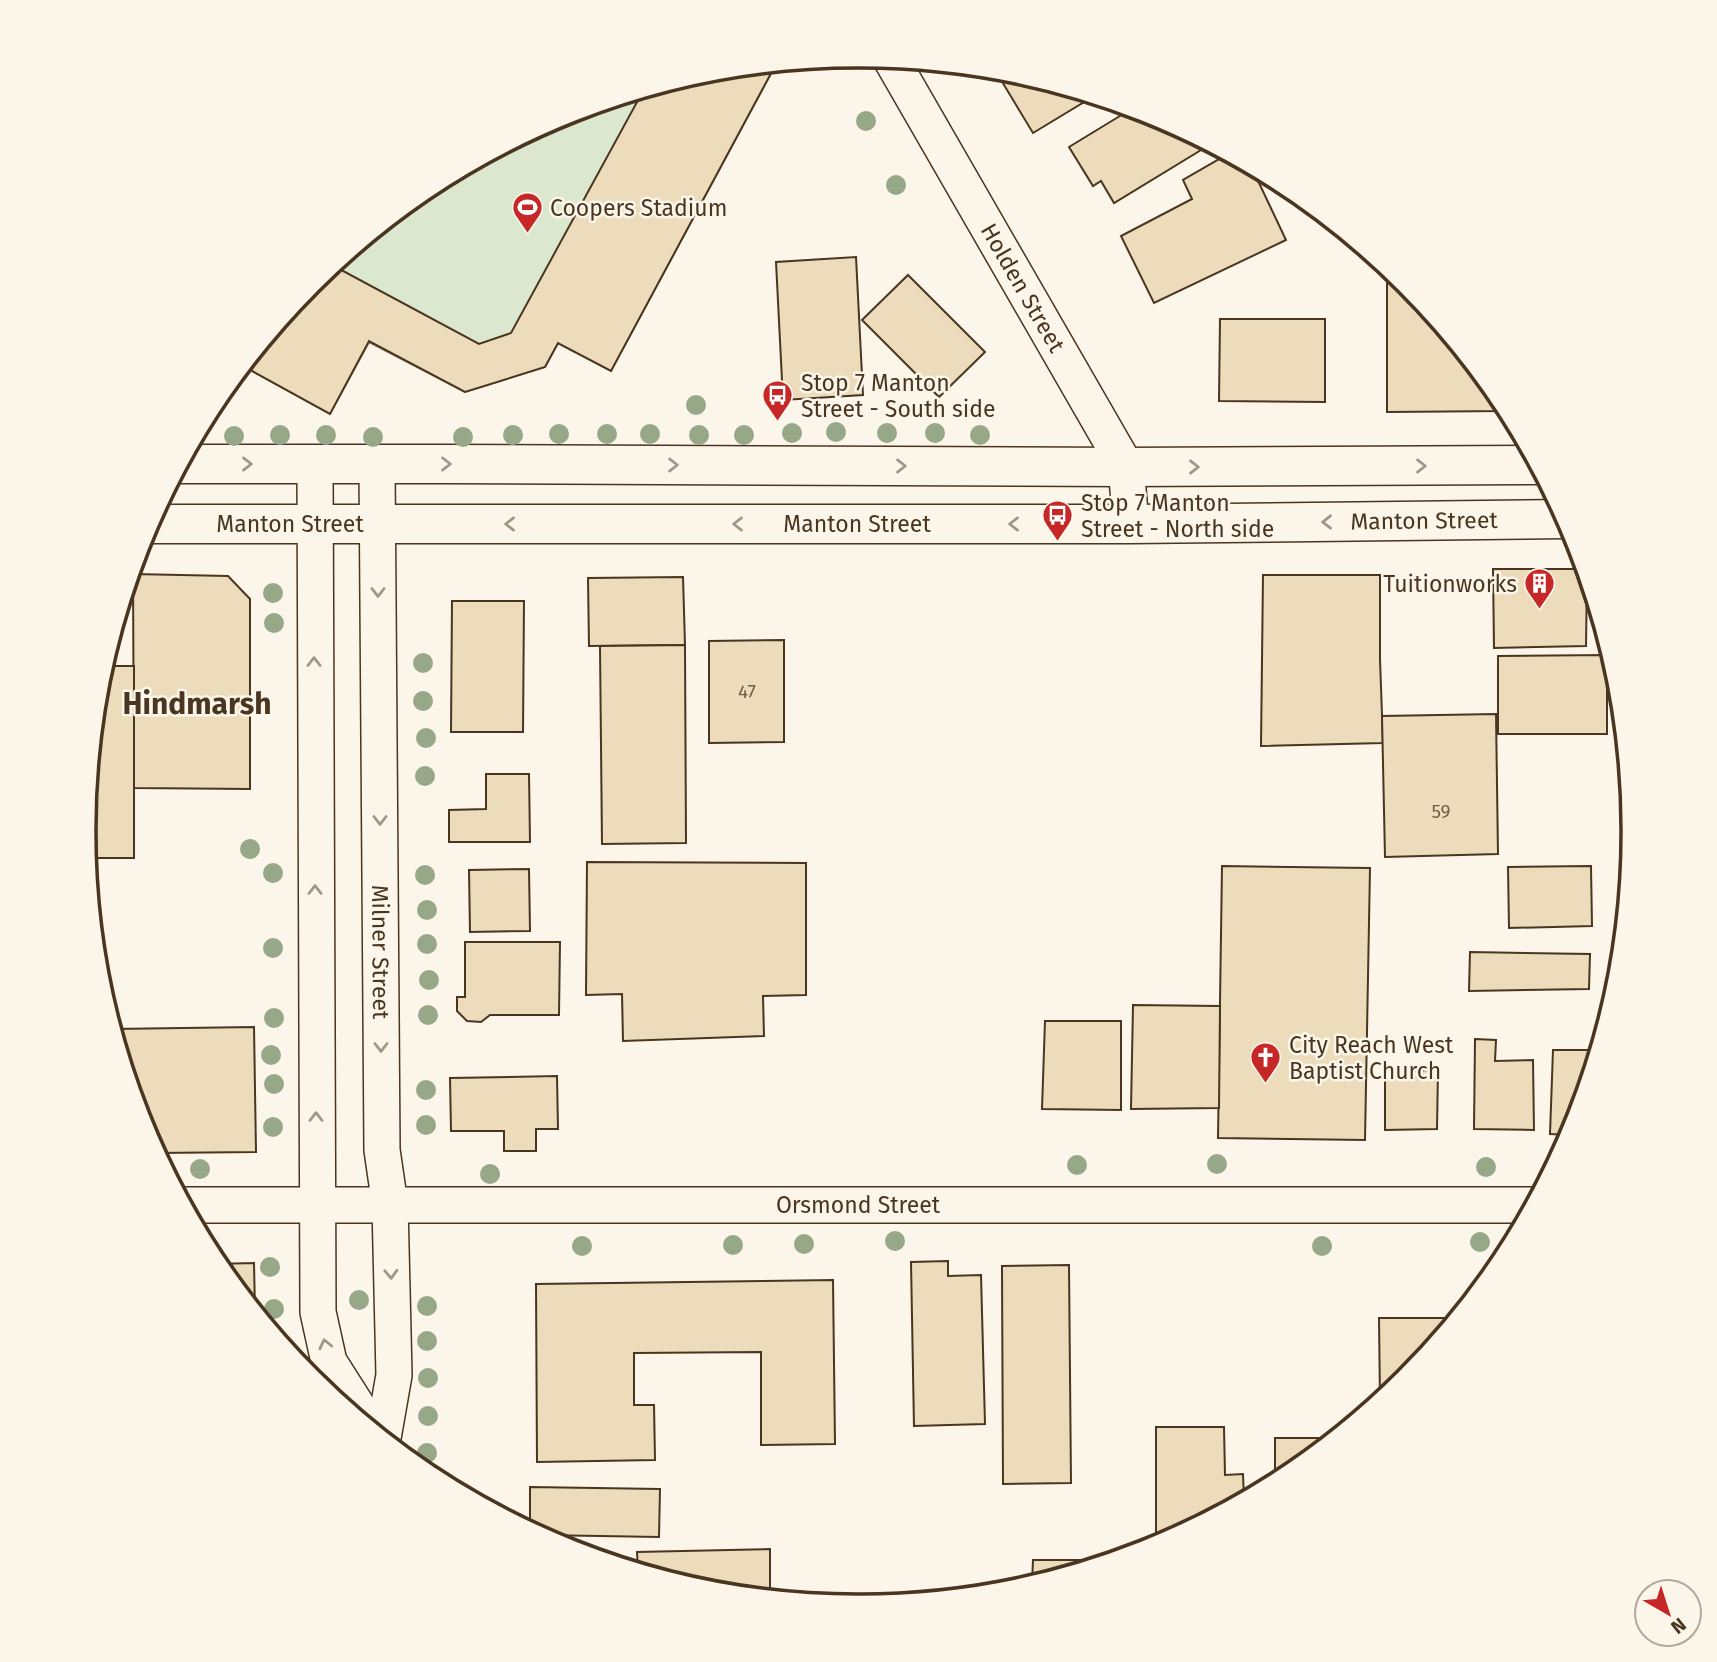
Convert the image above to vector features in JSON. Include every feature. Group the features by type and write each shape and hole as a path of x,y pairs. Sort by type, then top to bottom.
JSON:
{"main road":[{"path":"190,464 1528,466"},
{"name":"Manton Street","path":"161,524 1131,524 1554,519"}],"street":[{"name":"Holden Street","path":"897,70 1126,467 1131,524"},
{"path":"315,464 318,1312 329,1362 355,1403"},
{"name":"Milner Street","path":"377,464 382,1150 390,1205 394,1375 385,1428"},
{"name":"Orsmond Street","path":"194,1205 1523,1205"}],"green space":[{"name":"Coopers Stadium","path":"771,74 611,371 558,343 545,367 465,392 369,342 330,414 251,370 319,292 394,226 477,170 567,126 661,94"}],"building":[{"path":"771,74 611,371 558,343 545,367 465,392 369,341 330,414 251,370 285,328 342,271 479,344 511,333 637,101 710,83"},
{"path":"1002,82 1083,103 1033,133"},
{"path":"1121,115 1201,150 1114,203 1101,181 1093,186 1069,147"},
{"path":"1219,159 1240,170 1259,182 1286,240 1154,303 1121,236 1192,199 1183,180"},
{"path":"856,257 863,395 783,400 776,262"},
{"path":"908,275 985,352 939,397 862,320"},
{"path":"1387,282 1432,328 1495,411 1387,412"},
{"path":"1220,319 1325,319 1325,402 1219,401"},
{"name":"Tuitionworks","path":"1493,569 1574,569 1587,605 1586,646 1494,648"},
{"path":"141,574 228,576 250,599 250,789 134,788 133,596"},
{"path":"1263,575 1380,575 1383,743 1261,746"},
{"path":"683,577 685,645 589,646 588,578"},
{"path":"452,601 524,601 523,732 451,732"},
{"path":"784,640 784,742 709,743 709,641"},
{"path":"685,645 686,843 602,844 600,646"},
{"path":"1600,655 1607,682 1607,734 1498,734 1498,656"},
{"path":"114,666 134,666 134,858 97,858 97,781 102,731"},
{"path":"1496,714 1498,854 1385,857 1382,716"},
{"path":"486,774 529,774 530,842 449,842 449,810 486,809"},
{"path":"587,862 806,863 806,995 763,996 764,1036 623,1041 622,994 586,995"},
{"path":"1222,866 1370,868 1365,1140 1218,1138"},
{"path":"1591,866 1592,926 1509,928 1508,867"},
{"path":"529,869 530,931 470,932 469,870"},
{"path":"465,942 560,942 559,1015 490,1015 481,1022 467,1021 457,1011 457,997 465,997"},
{"path":"1470,952 1590,954 1589,989 1469,991"},
{"path":"1133,1005 1220,1006 1219,1108 1131,1109"},
{"path":"1045,1021 1121,1021 1121,1110 1042,1109"},
{"path":"254,1027 256,1152 167,1153 136,1076 122,1029"},
{"path":"1475,1039 1496,1040 1495,1061 1533,1060 1534,1130 1474,1129"},
{"path":"1553,1050 1589,1050 1558,1134 1550,1134"},
{"path":"1438,1070 1437,1129 1385,1130 1385,1071"},
{"path":"557,1076 558,1129 536,1129 536,1151 504,1151 504,1131 451,1131 450,1078"},
{"path":"948,1261 948,1276 981,1275 985,1424 914,1426 911,1262"},
{"path":"254,1263 255,1297 253,1295 230,1264"},
{"path":"1069,1265 1071,1483 1003,1484 1002,1266"},
{"path":"833,1280 835,1444 761,1445 761,1352 634,1353 634,1405 654,1405 655,1460 537,1462 536,1284"},
{"path":"1379,1318 1445,1318 1398,1370 1380,1387"},
{"path":"1156,1427 1224,1427 1225,1475 1243,1474 1244,1490 1156,1533"},
{"path":"1275,1438 1320,1438 1282,1465 1275,1470"},
{"path":"530,1487 660,1489 659,1537 566,1535 530,1519"},
{"path":"770,1549 770,1588 661,1568 637,1561 637,1552"},
{"path":"1033,1560 1082,1560 1056,1568 1032,1573"}],"place":[{"name":"Coopers Stadium","path":"527,235"},
{"name":"Stop 7 Manton Street - South side","path":"778,423"},
{"name":"Stop 7 Manton Street - North side","path":"1058,543"},
{"name":"Tuitionworks","path":"1540,611"},
{"name":"City Reach West Baptist Church","path":"1266,1085"}],"district":[{"name":"Hindmarsh","path":"197,704"}]}
